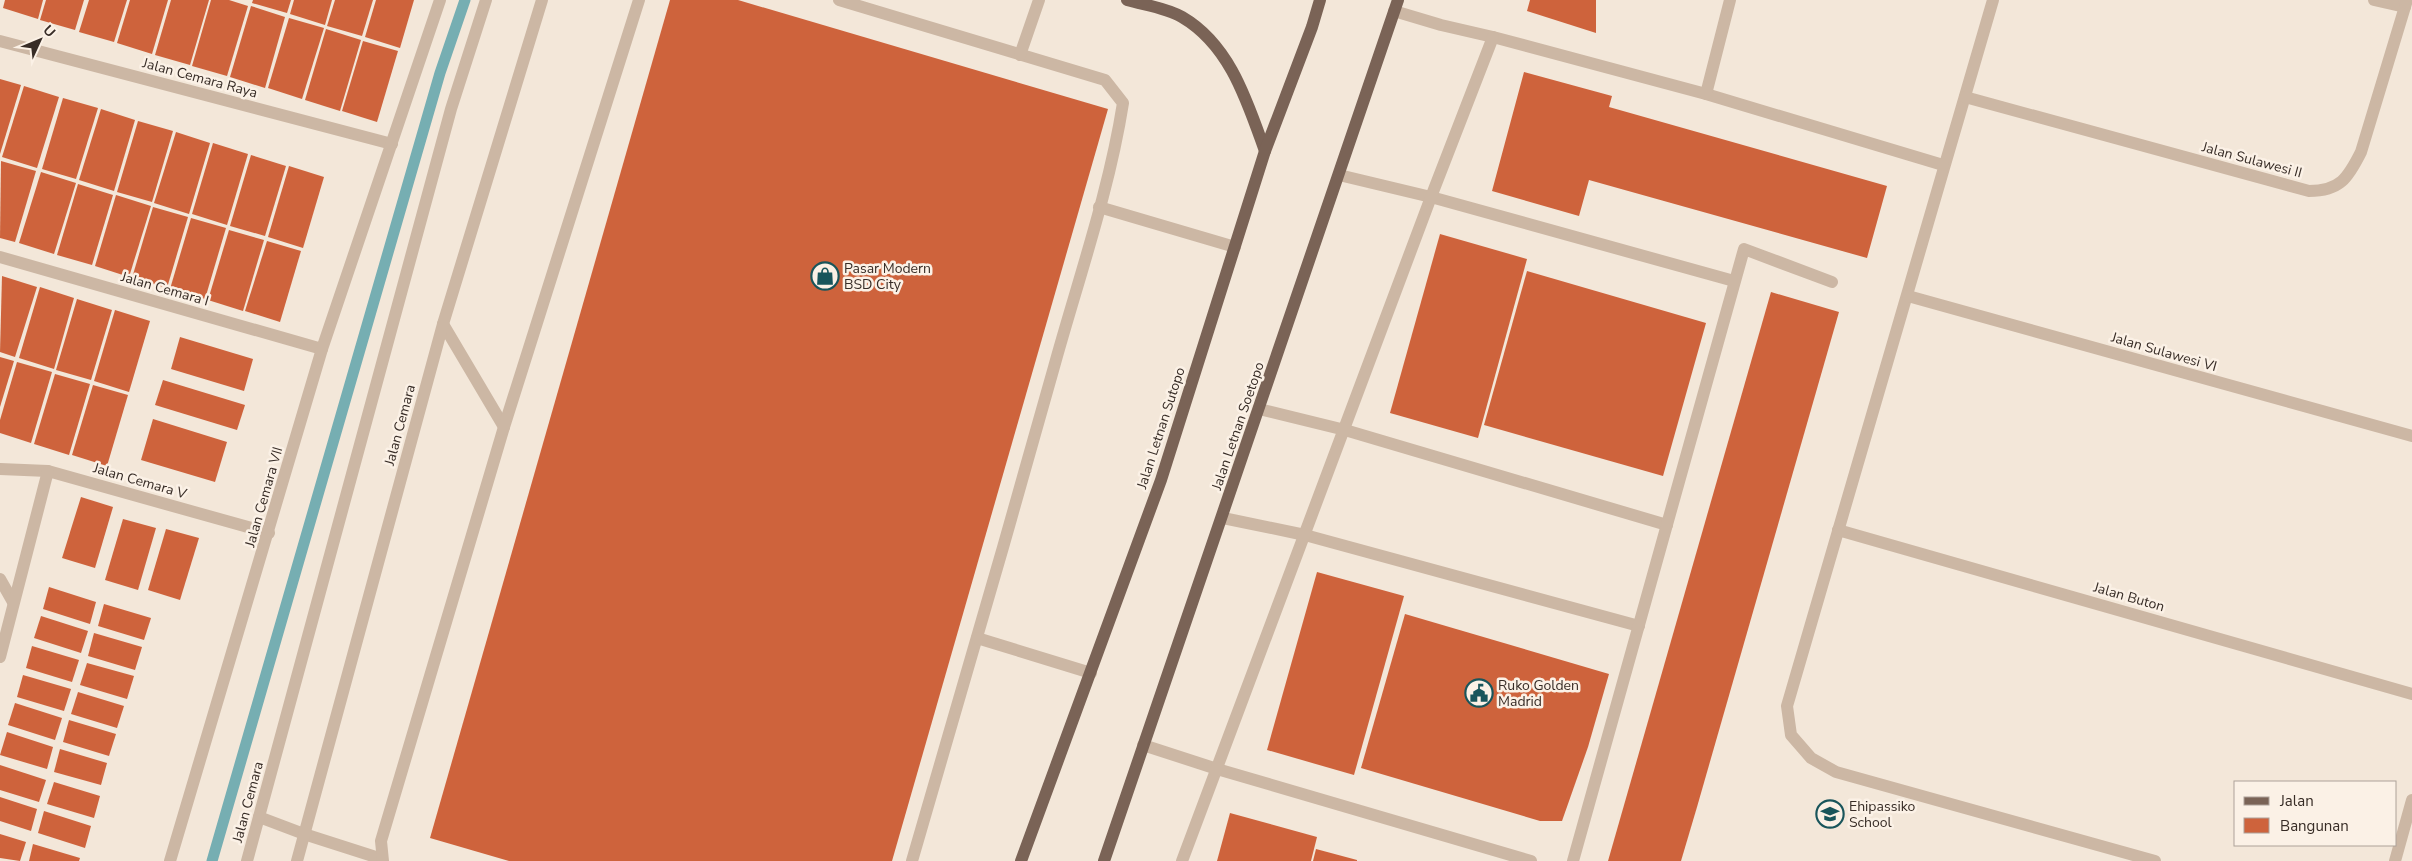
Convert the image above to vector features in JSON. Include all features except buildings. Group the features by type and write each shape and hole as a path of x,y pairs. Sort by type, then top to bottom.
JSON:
{"main road":[{"path":"1127,0 1181,16 1210,38 1230,68 1247,100 1265,150"},
{"name":"Jalan Letnan Sutopo","path":"1021,861 1161,480 1265,150 1312,27 1320,0"},
{"name":"Jalan Letnan Soetopo","path":"1104,861 1223,518 1396,5"}],"street":[{"name":"Jalan Cemara VII","path":"170,861 269,533 322,349 440,0"},
{"name":"Jalan Cemara","path":"247,861 451,109 486,0"},
{"name":"Jalan Cemara","path":"297,861 443,324 542,0"},
{"path":"259,816 304,834 382,860 380,841 504,427 639,0"},
{"path":"839,0 1105,80 1123,103 1117,138 1099,207 912,861"},
{"path":"1020,54 1039,0"},
{"path":"1706,94 1730,0"},
{"path":"1993,0 1943,165 1908,296 1787,706 1791,735 1811,758 1836,772 2155,861"},
{"path":"2374,0 2406,4"},
{"name":"Jalan Sulawesi II","path":"1965,97 2309,191 2324,191 2340,184 2352,169 2361,152 2406,4"},
{"path":"1396,5 1441,25 1706,94 1943,165"},
{"path":"1182,861 1431,197 1493,37"},
{"name":"Jalan Cemara Raya","path":"0,41 392,144"},
{"path":"1339,175 1431,197 1734,281"},
{"path":"1099,207 1235,247"},
{"path":"1573,861 1744,249 1832,282"},
{"name":"Jalan Cemara I","path":"0,257 322,349"},
{"name":"Jalan Sulawesi VI","path":"1908,296 2412,436"},
{"path":"443,324 504,427"},
{"path":"1259,409 1345,430 1666,525"},
{"name":"Jalan Cemara V","path":"0,469 48,471 269,533"},
{"path":"0,657 48,471"},
{"path":"1223,518 1305,536 1639,626"},
{"name":"Jalan Buton","path":"1838,530 2412,694"},
{"path":"0,579 13,602"},
{"path":"977,638 1091,673"},
{"path":"1143,745 1217,769 1531,861"},
{"path":"2395,861 2412,800"}],"waterway":[{"path":"212,861 440,73 465,0"}],"place":[{"name":"Pasar Modern BSD City","path":"825,276"},
{"name":"Ruko Golden Madrid","path":"1479,693"},
{"name":"Ehipassiko School","path":"1830,814"}]}
